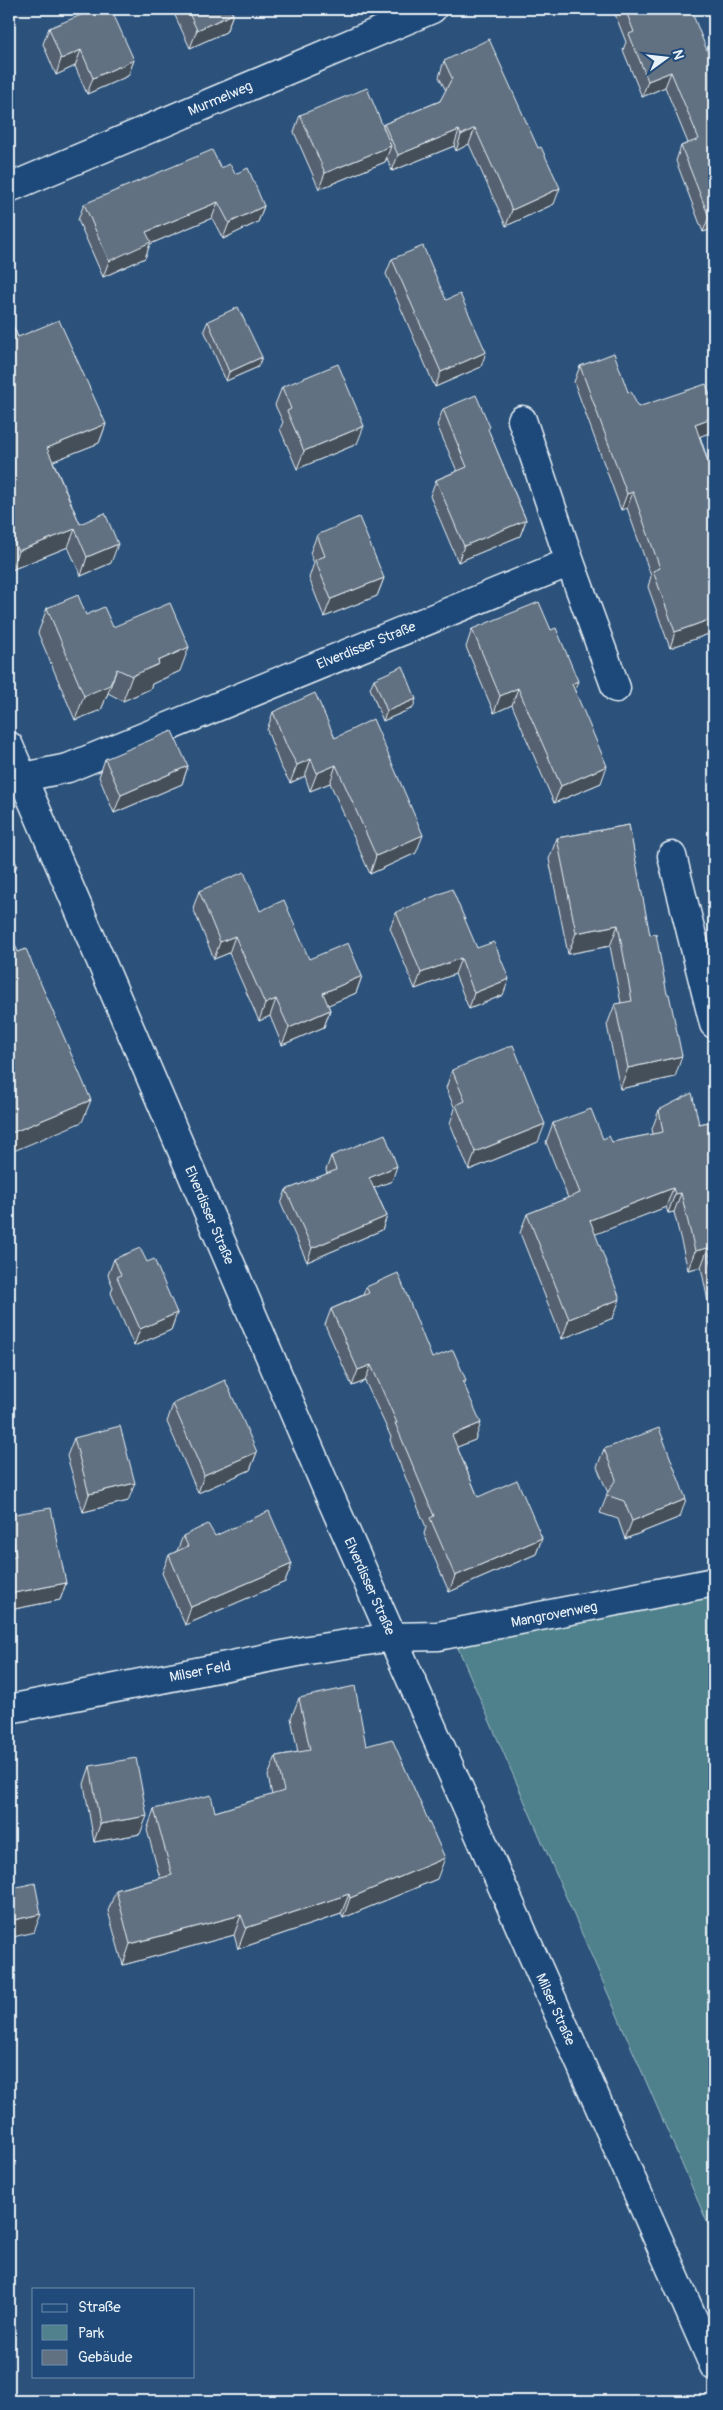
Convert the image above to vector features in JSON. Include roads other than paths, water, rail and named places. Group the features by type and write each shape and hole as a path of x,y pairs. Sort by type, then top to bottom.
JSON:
{"street":[{"name":"Murmelweg","path":"9,188 432,9"},
{"path":"522,420 570,562 616,688"},
{"name":"Elverdisser Straße","path":"15,778 68,768 570,562"},
{"name":"Elverdisser Straße","path":"9,746 15,778 395,1644"},
{"path":"672,856 714,1024"},
{"name":"Mangrovenweg","path":"395,1644 714,1582"},
{"name":"Milser Feld","path":"9,1710 308,1650 395,1644"},
{"name":"Milser Straße","path":"395,1644 714,2366"}]}
